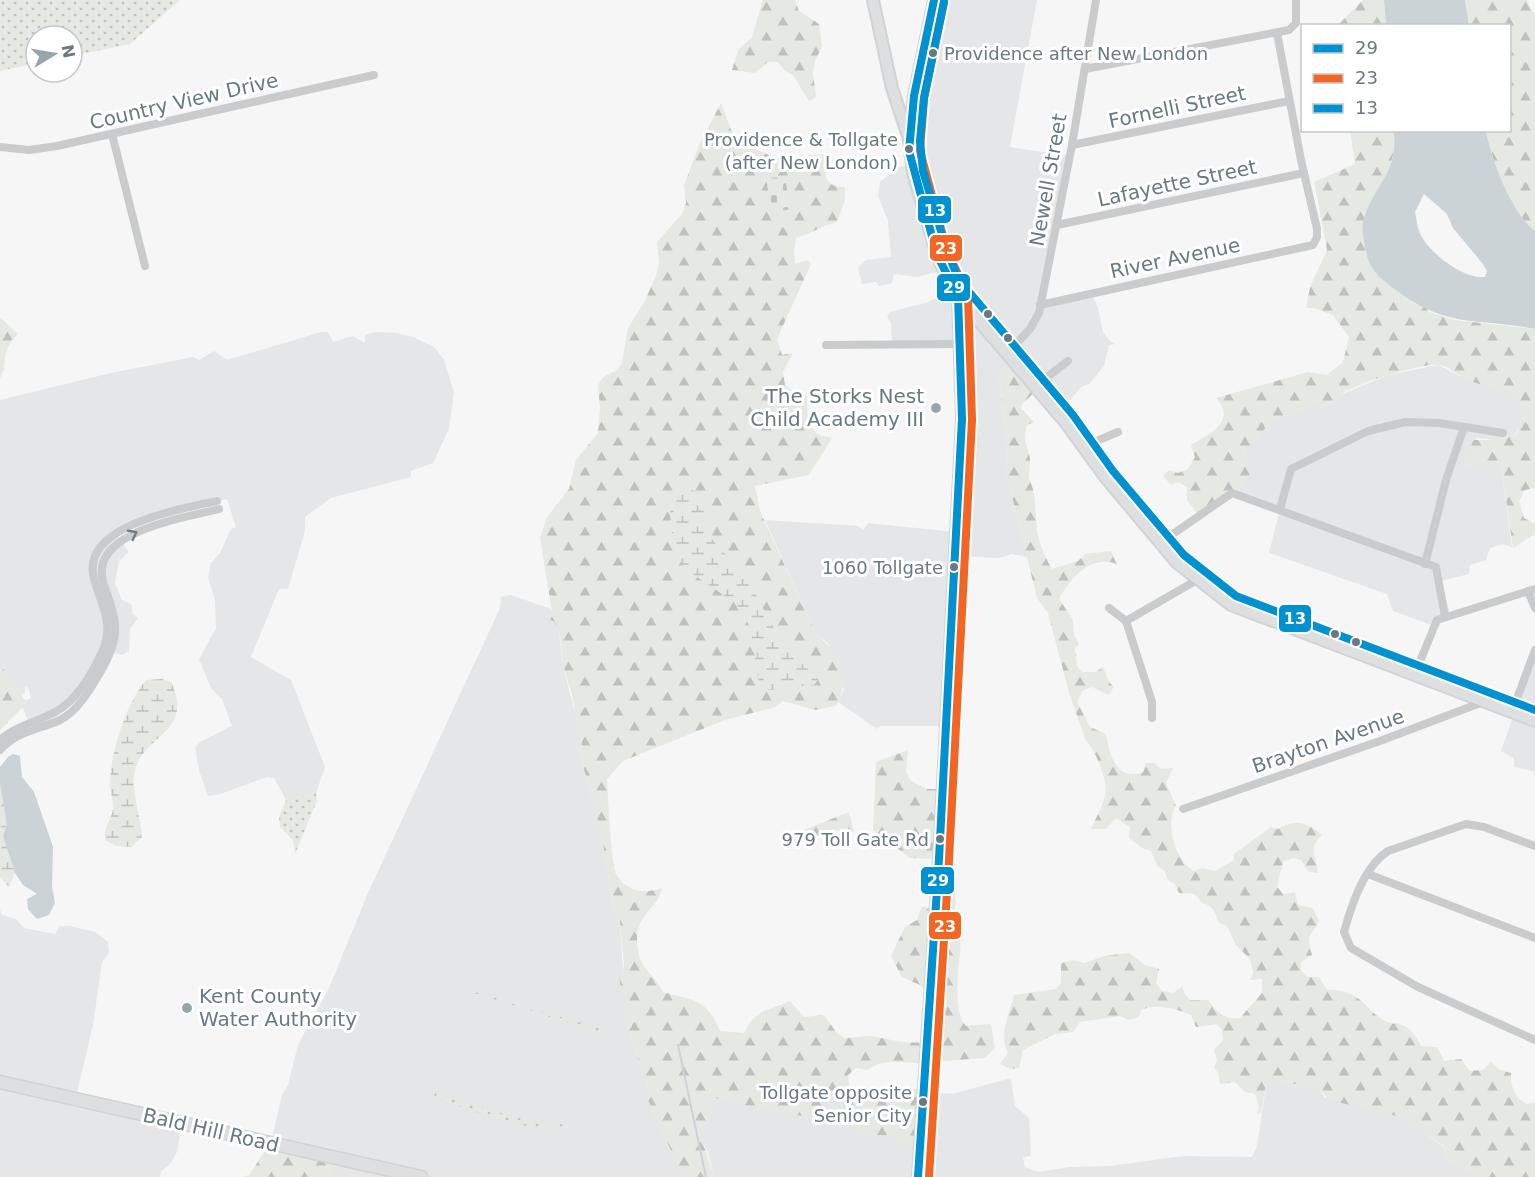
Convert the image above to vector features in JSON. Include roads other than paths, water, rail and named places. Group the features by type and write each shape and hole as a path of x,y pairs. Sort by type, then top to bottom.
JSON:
{"main road":[{"path":"873,0 892,88 909,141 913,173 937,255 958,296 1177,563 1231,604 1413,676 1535,721"},
{"path":"909,141 914,96 934,0"},
{"path":"918,1177 939,860 962,438 958,296"},
{"name":"Bald Hill Road","path":"0,1082 421,1177"}],"street":[{"name":"Newell Street","path":"1006,355 1030,329 1040,305 1072,145 1096,0"},
{"path":"1085,69 1276,33 1295,26 1298,15 1296,0"},
{"path":"1276,33 1304,173"},
{"name":"Country View Drive","path":"0,147 29,150 112,134 374,75"},
{"name":"Fornelli Street","path":"1072,145 1289,101"},
{"path":"112,134 145,266"},
{"name":"Lafayette Street","path":"1057,225 1304,173"},
{"name":"River Avenue","path":"1040,305 1168,275 1306,248 1315,242 1317,229 1304,173"},
{"path":"826,345 961,344"},
{"path":"1034,387 1068,361"},
{"path":"1280,509 1291,469 1347,440 1405,422 1503,433"},
{"path":"1425,564 1446,480 1464,428"},
{"path":"1082,447 1118,432"},
{"path":"1160,543 1232,493 1436,567 1445,617"},
{"path":"0,740 15,729 66,705 73,699 102,651 108,632 107,617 93,573 100,550 109,538 132,524 218,505 141,530 120,541 108,553 102,573 114,613 115,638 100,672 78,705 68,714 22,733 0,750"},
{"path":"1126,621 1197,580"},
{"path":"1413,676 1437,620 1532,590 1535,608"},
{"path":"1109,608 1126,621 1152,702 1152,718"},
{"path":"1512,712 1535,650"},
{"name":"Brayton Avenue","path":"1182,809 1380,741 1483,702"},
{"path":"1535,846 1484,827 1466,824 1388,851 1378,858 1368,874 1345,928 1347,942 1355,950 1418,987 1535,1040"},
{"path":"1368,874 1535,938"}],"waterway":[{"path":"678,1045 706,1177"}],"place":[{"name":"Providence after New London","path":"933,53"},
{"name":"Providence & Tollgate (after New London)","path":"909,149"},
{"name":"The Storks Nest Child Academy III","path":"936,408"},
{"name":"1060 Tollgate","path":"954,567"},
{"name":"979 Toll Gate Rd","path":"940,839"},
{"name":"Kent County Water Authority","path":"187,1008"},
{"name":"Tollgate opposite Senior City","path":"923,1102"}]}
